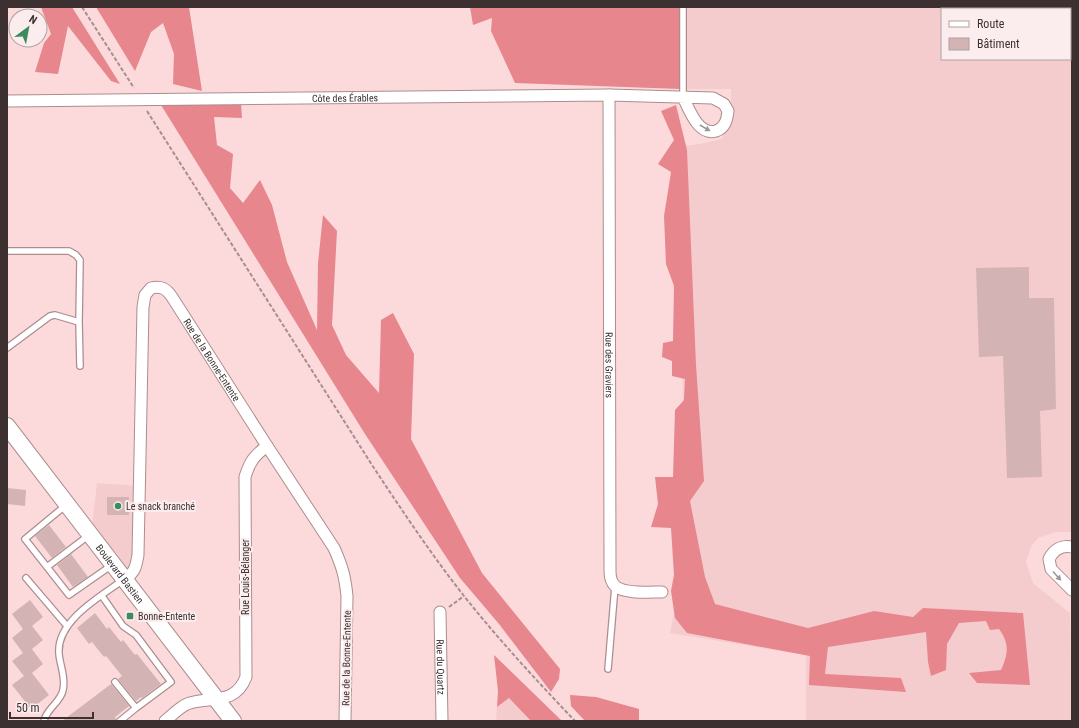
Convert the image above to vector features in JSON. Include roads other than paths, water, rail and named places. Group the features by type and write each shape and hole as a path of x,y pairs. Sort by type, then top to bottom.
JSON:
{"main road":[{"name":"Boulevard Bastien","path":"7,426 233,721"}],"street":[{"name":"Côte des Érables","path":"7,101 609,95 683,98"},
{"name":"Rue des Graviers","path":"609,95 610,571 611,580 614,586"},
{"name":"Rue de la Bonne-Entente","path":"124,579 132,574 138,555 143,307 145,295 151,288 159,286 167,289 172,296 267,446 334,548 345,576 347,596 345,721"},
{"name":"Rue Louis-Bélanger","path":"165,721 187,704 235,694 243,684 246,677 245,477 249,465 255,455 267,446"},
{"path":"1072,547 1064,546 1052,553 1049,559 1051,569 1072,590"},
{"path":"614,586 629,591 662,592"},
{"name":"Rue du Quartz","path":"440,612 442,721"}],"lane":[{"path":"683,7 683,98"},
{"path":"7,251 69,251 76,255 80,260 80,366"},
{"path":"7,348 50,316 55,315 79,322"},
{"path":"67,504 25,539 68,595 113,564"},
{"path":"47,567 90,534"},
{"path":"26,578 67,626"},
{"path":"44,721 45,717 59,699 63,691 64,678 59,653 61,640 67,626 80,613 124,579"},
{"path":"608,669 614,586"},
{"path":"102,596 123,626 136,635 171,682 120,721"},
{"path":"115,682 136,708"}],"place":[{"name":"Le snack branché","path":"118,506"},
{"name":"Bonne-Entente","path":"130,616"}]}
